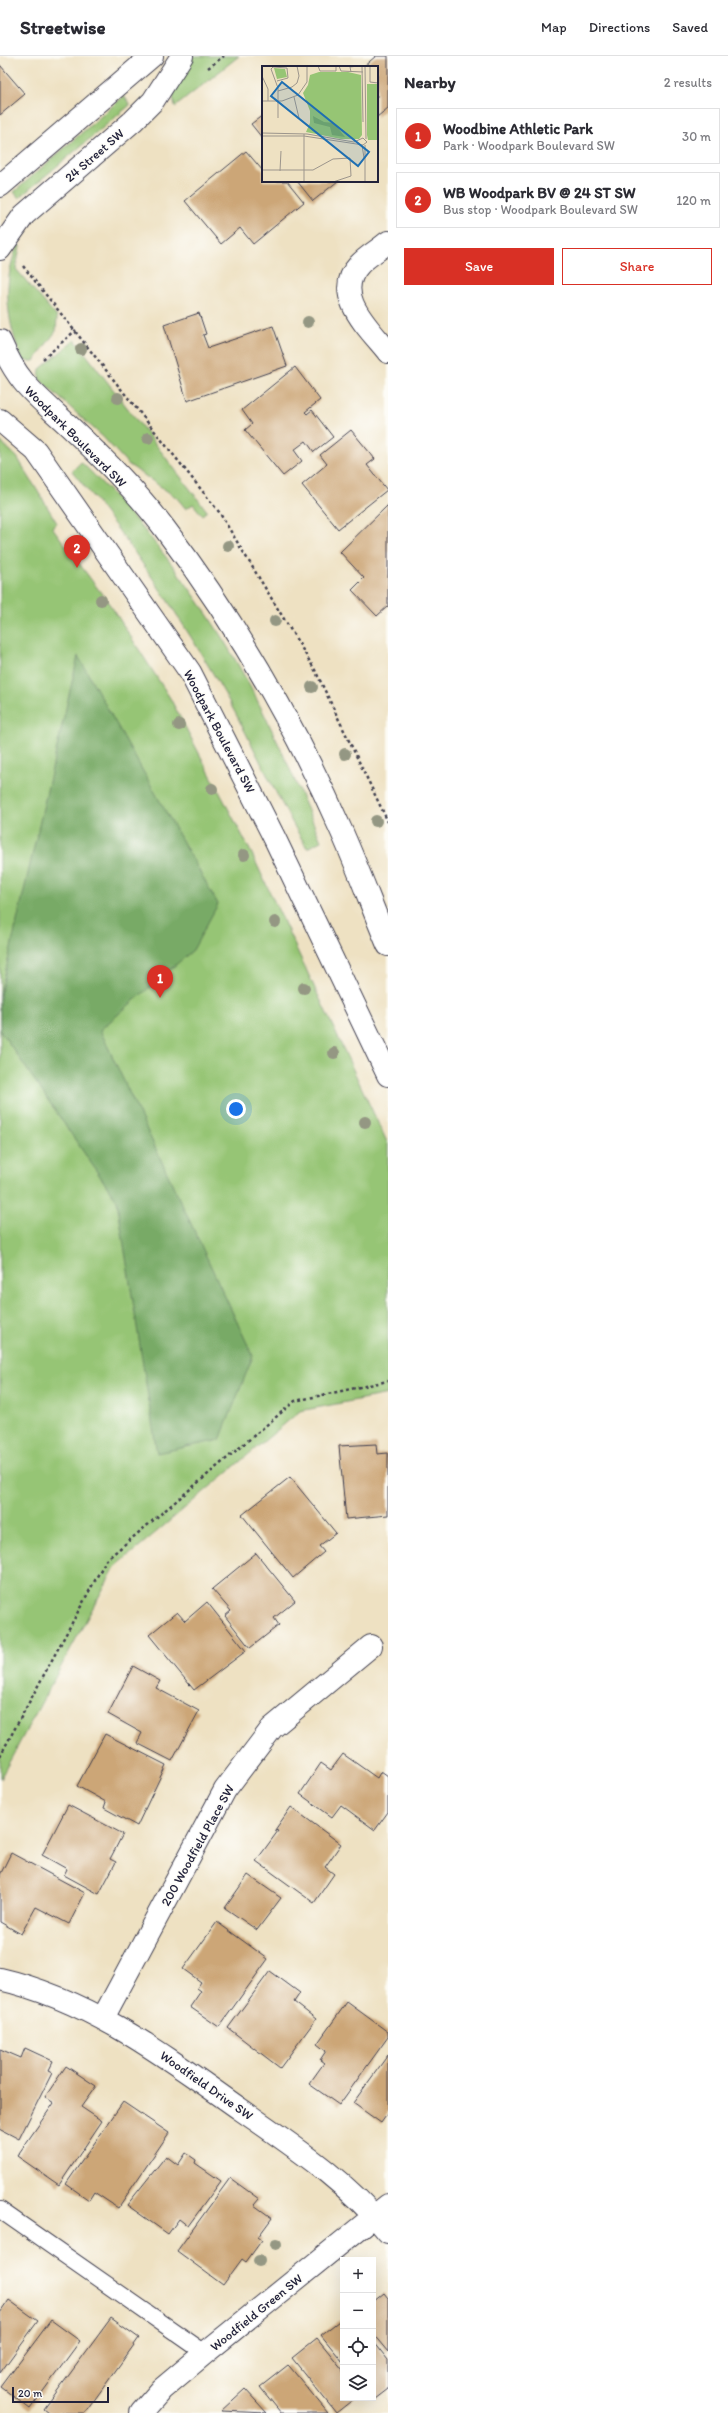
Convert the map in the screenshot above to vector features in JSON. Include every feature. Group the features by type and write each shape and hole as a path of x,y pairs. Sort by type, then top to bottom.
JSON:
{"street":[{"path":"0,186 152,56"},
{"name":"24 Street SW","path":"0,249 22,218 133,121 153,101 182,56"},
{"path":"388,242 359,265 353,274 350,294 350,300 359,316 388,352"},
{"name":"Woodpark Boulevard SW","path":"0,342 12,368 25,386 89,446 148,509 163,526 212,592 260,673 341,830 388,945"},
{"name":"Woodpark Boulevard SW","path":"0,420 36,451 190,672 274,837 388,1075"},
{"name":"200 Woodfield Place SW","path":"103,2018 225,1790 272,1728 371,1646"},
{"name":"Woodfield Drive SW","path":"0,1979 55,1996 103,2018 148,2044 322,2167 384,2217"},
{"name":"Woodfield Green SW","path":"141,2413 162,2389 205,2353 384,2217"}],"lane":[{"path":"0,2210 205,2353"}],"path":[{"path":"23,260 23,266 76,330 219,512 257,571 315,670 388,822"},
{"path":"40,361 76,330"},
{"path":"0,1756 106,1560 295,1401 388,1381"}],"green space":[{"path":"193,56 239,56 175,107 171,86"},
{"path":"124,96 130,105 19,198 14,192"},
{"path":"18,245 20,246 16,269 57,317 56,331 34,361 23,361 17,347 10,318 8,303 9,274"},
{"path":"75,340 207,511 202,515 193,504 186,509 177,498 128,464 103,437 39,379 40,369"},
{"path":"0,441 17,457 57,523 52,527 113,609 170,698 251,852 388,1144 388,1394 300,1411 115,1567 0,1779"},
{"path":"81,462 131,515 154,542 177,571 218,631 237,662 263,712 321,841 307,848 226,696 191,637 134,552 72,471"},
{"path":"78,656 218,904 193,950 100,1030 253,1356 220,1440 157,1453 117,1201 0,1030 0,995"}],"building":[{"path":"376,56 388,56 388,108 378,116 378,66 364,66"},
{"path":"0,65 25,94 0,115"},
{"path":"262,116 262,138 251,124"},
{"path":"246,151 262,170 262,182 288,182 304,202 253,244 240,228 221,244 185,201"},
{"path":"298,182 337,182 313,201"},
{"path":"199,313 206,334 203,335 208,348 273,326 287,366 187,401 164,325"},
{"path":"295,367 320,400 305,412 307,414 312,410 333,437 314,452 306,441 294,450 302,461 283,476 245,430 252,424 242,410"},
{"path":"351,430 375,459 367,465 387,490 338,529 302,485 327,464 320,455"},
{"path":"388,505 388,606 377,616 352,590 364,578 340,552"},
{"path":"376,1444 377,1454 388,1453 388,1515 346,1519 339,1446"},
{"path":"290,1477 336,1533 319,1546 324,1552 293,1578 242,1515"},
{"path":"256,1553 295,1601 274,1618 279,1625 250,1648 225,1616 231,1611 212,1589"},
{"path":"207,1602 246,1651 194,1690 149,1635 177,1612 185,1621"},
{"path":"133,1666 160,1681 156,1688 199,1711 172,1761 137,1743 142,1733 108,1714"},
{"path":"105,1734 166,1765 137,1826 104,1808 106,1802 77,1786"},
{"path":"343,1754 377,1778 381,1771 388,1776 388,1812 375,1830 341,1805 332,1817 300,1794 321,1763 331,1770"},
{"path":"68,1805 123,1834 110,1859 116,1862 99,1894 64,1875 67,1869 42,1855"},
{"path":"291,1807 341,1844 325,1867 334,1874 314,1903 256,1861 278,1831 275,1830"},
{"path":"11,1853 85,1893 69,1924 36,1907 21,1934 0,1922 0,1875"},
{"path":"248,1875 281,1898 257,1930 225,1908"},
{"path":"217,1922 268,1959 219,2027 190,2007 201,1991 197,1988 201,1982 183,1969"},
{"path":"270,1971 300,1993 294,2002 316,2019 280,2068 228,2028"},
{"path":"347,2002 388,2032 388,2037 339,2105 309,2084 324,2063 320,2060 326,2051 317,2044"},
{"path":"25,2048 53,2061 48,2071 52,2073 19,2139 0,2129 0,2049 21,2058"},
{"path":"388,2055 388,2113 381,2123 353,2103"},
{"path":"66,2066 96,2086 81,2107 102,2121 59,2185 17,2156 54,2103 45,2097"},
{"path":"123,2102 169,2133 118,2208 94,2192 89,2200 66,2184"},
{"path":"186,2153 196,2160 195,2163 221,2181 188,2226 179,2219 168,2234 127,2205 166,2156 178,2165"},
{"path":"230,2178 259,2199 254,2205 272,2218 258,2237 262,2240 246,2262 242,2259 223,2285 177,2251"},
{"path":"384,2293 388,2298 388,2352 376,2338 376,2300"},
{"path":"9,2300 38,2321 0,2373 0,2313"},
{"path":"111,2318 139,2338 85,2413 49,2413 44,2409"},
{"path":"51,2320 80,2341 30,2409 1,2387"},
{"path":"340,2320 340,2358 321,2335"},
{"path":"317,2338 340,2366 340,2401 351,2401 336,2413 292,2358"},
{"path":"376,2345 388,2360 388,2389 376,2398"},
{"path":"288,2365 328,2413 281,2413 260,2387"},
{"path":"245,2389 267,2413 221,2411"}],"place":[{"name":"WB Woodpark BV @ 24 ST SW","path":"77,568"},
{"name":"Woodbine Athletic Park","path":"160,998"}]}
